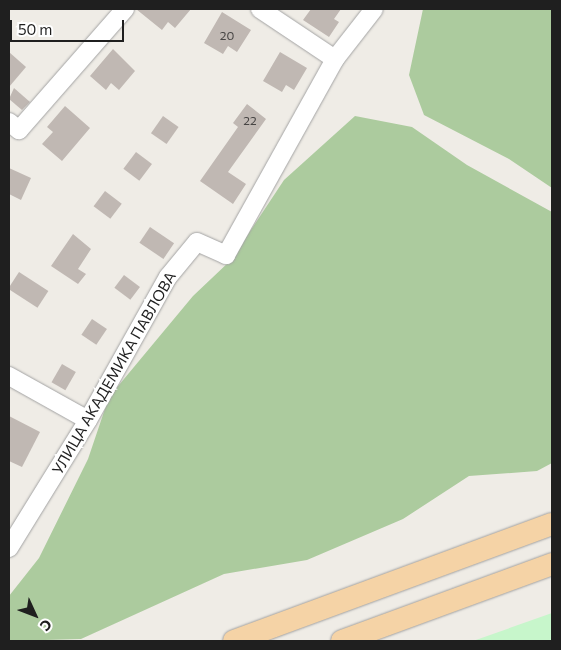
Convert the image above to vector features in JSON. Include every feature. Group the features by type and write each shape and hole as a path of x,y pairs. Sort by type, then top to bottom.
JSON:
{"main road":[{"path":"234,641 552,524"},
{"path":"342,641 552,564"}],"street":[{"path":"9,122 19,130 125,9"},
{"path":"260,9 335,59"},
{"name":"УЛИЦА АКАДЕМИКА ПАВЛОВА","path":"9,548 88,420 168,277 197,242 226,255 335,59 374,9"},
{"path":"9,376 88,420"}],"green space":[{"path":"423,9 552,9 552,188 509,159 424,115 409,75"},
{"path":"355,116 412,127 467,165 552,212 552,463 537,471 469,476 403,519 307,560 224,574 81,639 9,641 9,596 39,558 88,459 109,397 193,296 231,260 284,180"},
{"path":"552,613 552,641 473,641"}],"building":[{"path":"136,9 191,9 175,28 168,22 162,30"},
{"path":"311,9 341,9 334,19 339,22 329,37 303,20"},
{"path":"222,12 251,30 237,52 228,46 223,54 204,43"},
{"path":"113,49 135,71 119,90 111,83 106,90 90,76"},
{"path":"9,52 26,67 9,87"},
{"path":"280,52 307,68 294,90 286,85 282,92 263,81"},
{"path":"14,88 30,102 22,110 9,99"},
{"path":"247,104 266,119 228,172 246,184 233,204 200,181 238,127 233,123"},
{"path":"65,106 90,128 62,161 42,144 53,132 47,127"},
{"path":"163,116 179,127 167,144 151,133"},
{"path":"136,152 152,164 139,181 123,169"},
{"path":"9,168 31,178 21,200 9,194"},
{"path":"105,191 122,204 110,219 94,206"},
{"path":"150,227 174,243 163,259 139,243"},
{"path":"73,234 91,249 78,269 86,274 78,284 51,266"},
{"path":"19,272 48,291 37,308 9,289"},
{"path":"124,275 140,287 130,300 114,288"},
{"path":"92,319 107,329 96,345 81,335"},
{"path":"62,364 76,372 65,390 52,382"},
{"path":"9,416 40,432 22,467 9,461"}]}
